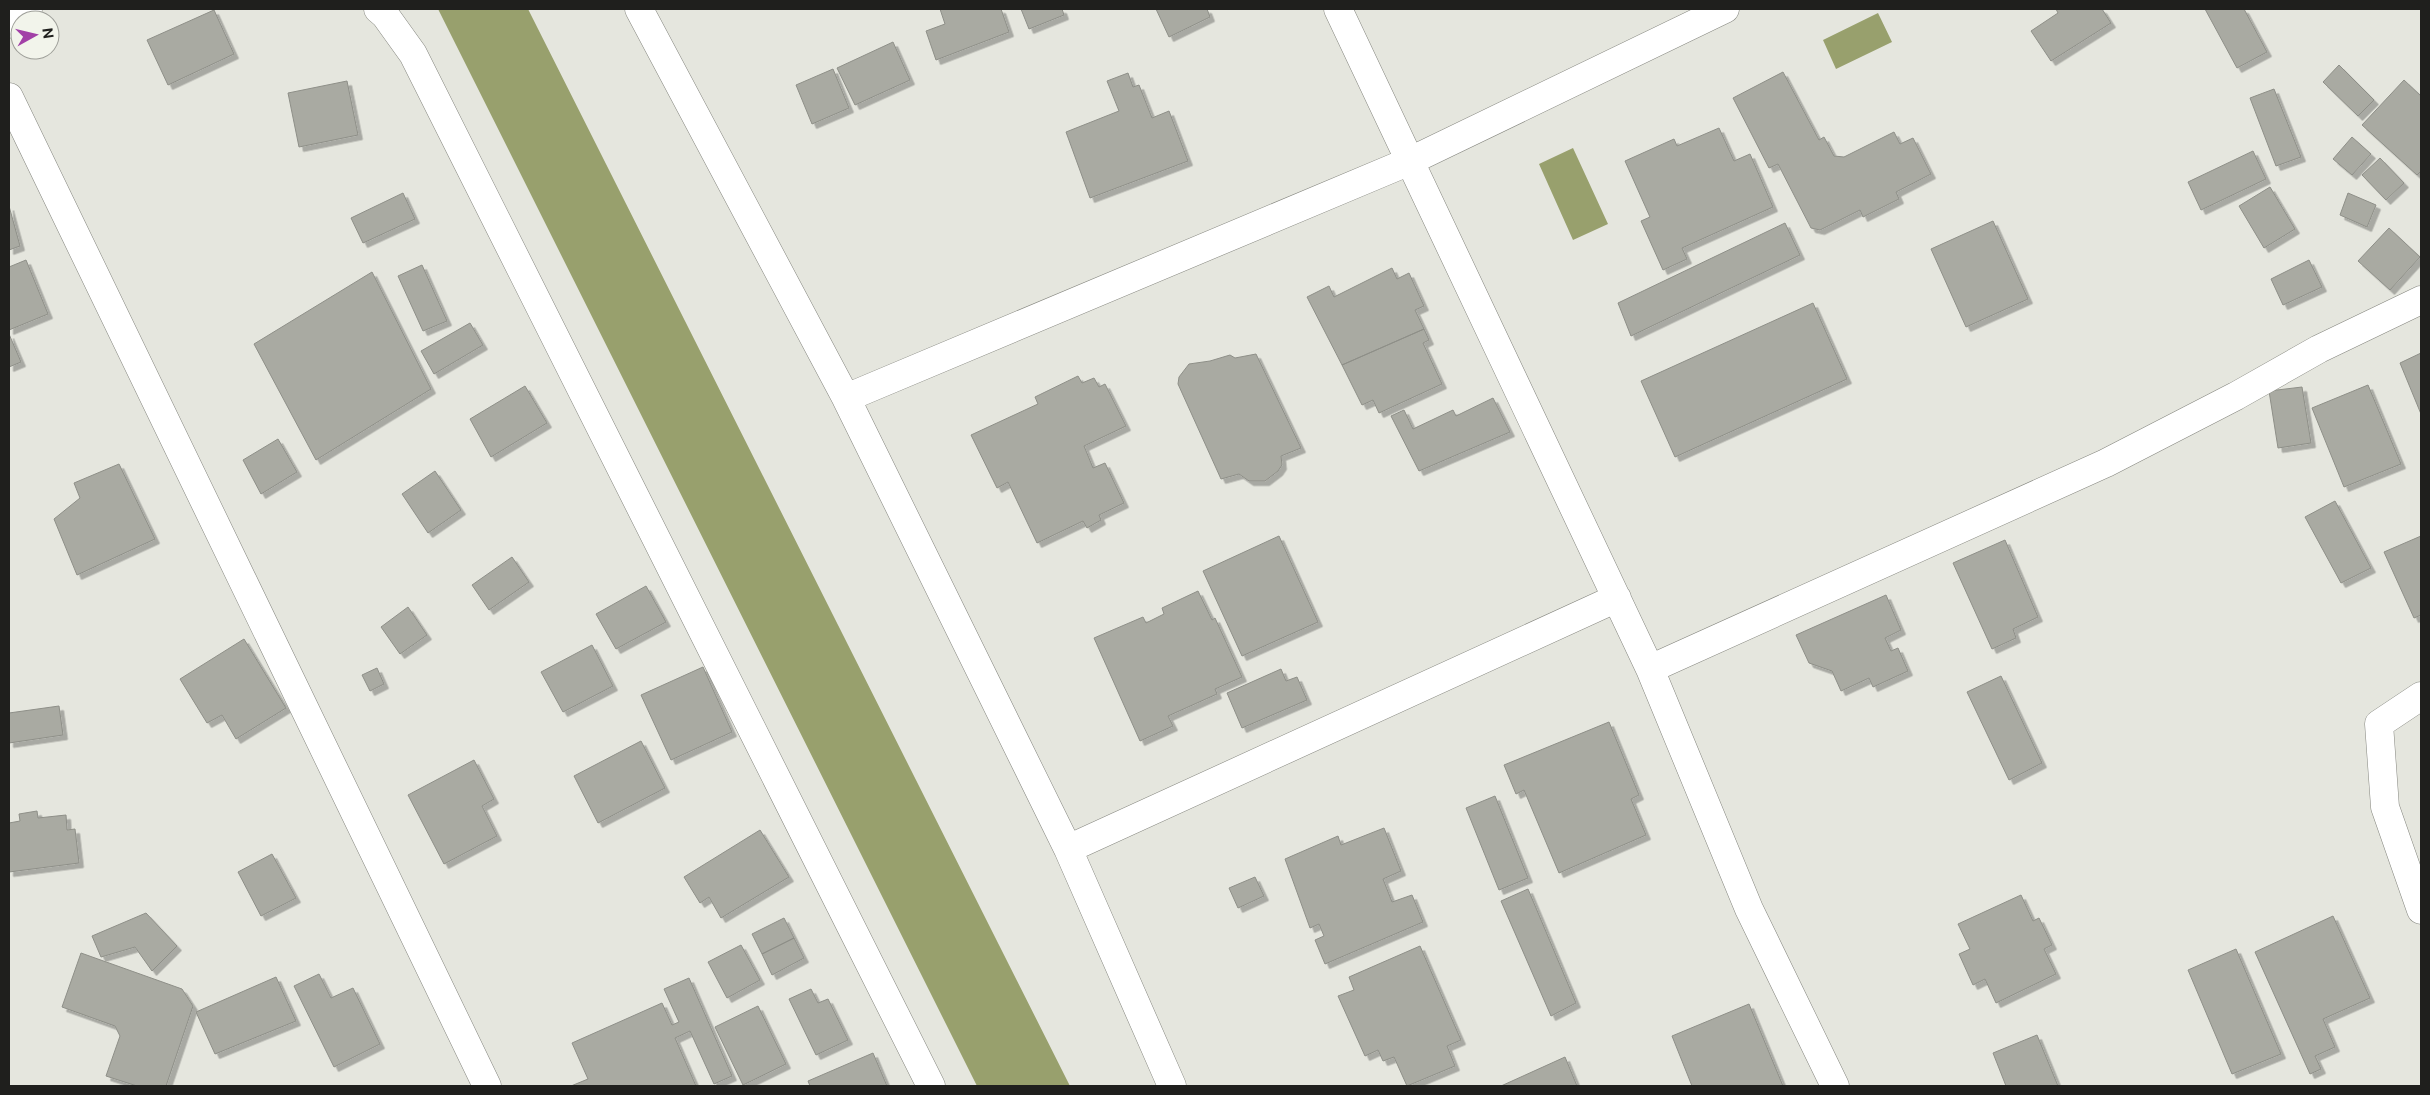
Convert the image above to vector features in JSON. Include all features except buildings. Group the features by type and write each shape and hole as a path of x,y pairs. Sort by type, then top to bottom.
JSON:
{"street":[{"path":"9,24 28,9"},
{"path":"378,9 385,15 413,54 931,1086"},
{"path":"639,9 846,398 1068,849 1172,1086"},
{"path":"1338,9 1650,669 1749,909 1834,1086"},
{"path":"846,398 1410,160 1725,9"},
{"path":"9,98 487,1086"},
{"path":"1650,669 2106,463 2236,396 2319,348 2421,300"},
{"path":"1068,849 1617,598"},
{"path":"2421,696 2380,724 2385,807 2421,910"}],"shaded area":[{"path":"438,9 528,9 1070,1086 977,1086"},
{"path":"1878,13 1892,42 1836,69 1823,40"},
{"path":"1573,148 1608,224 1573,240 1539,164"}]}
